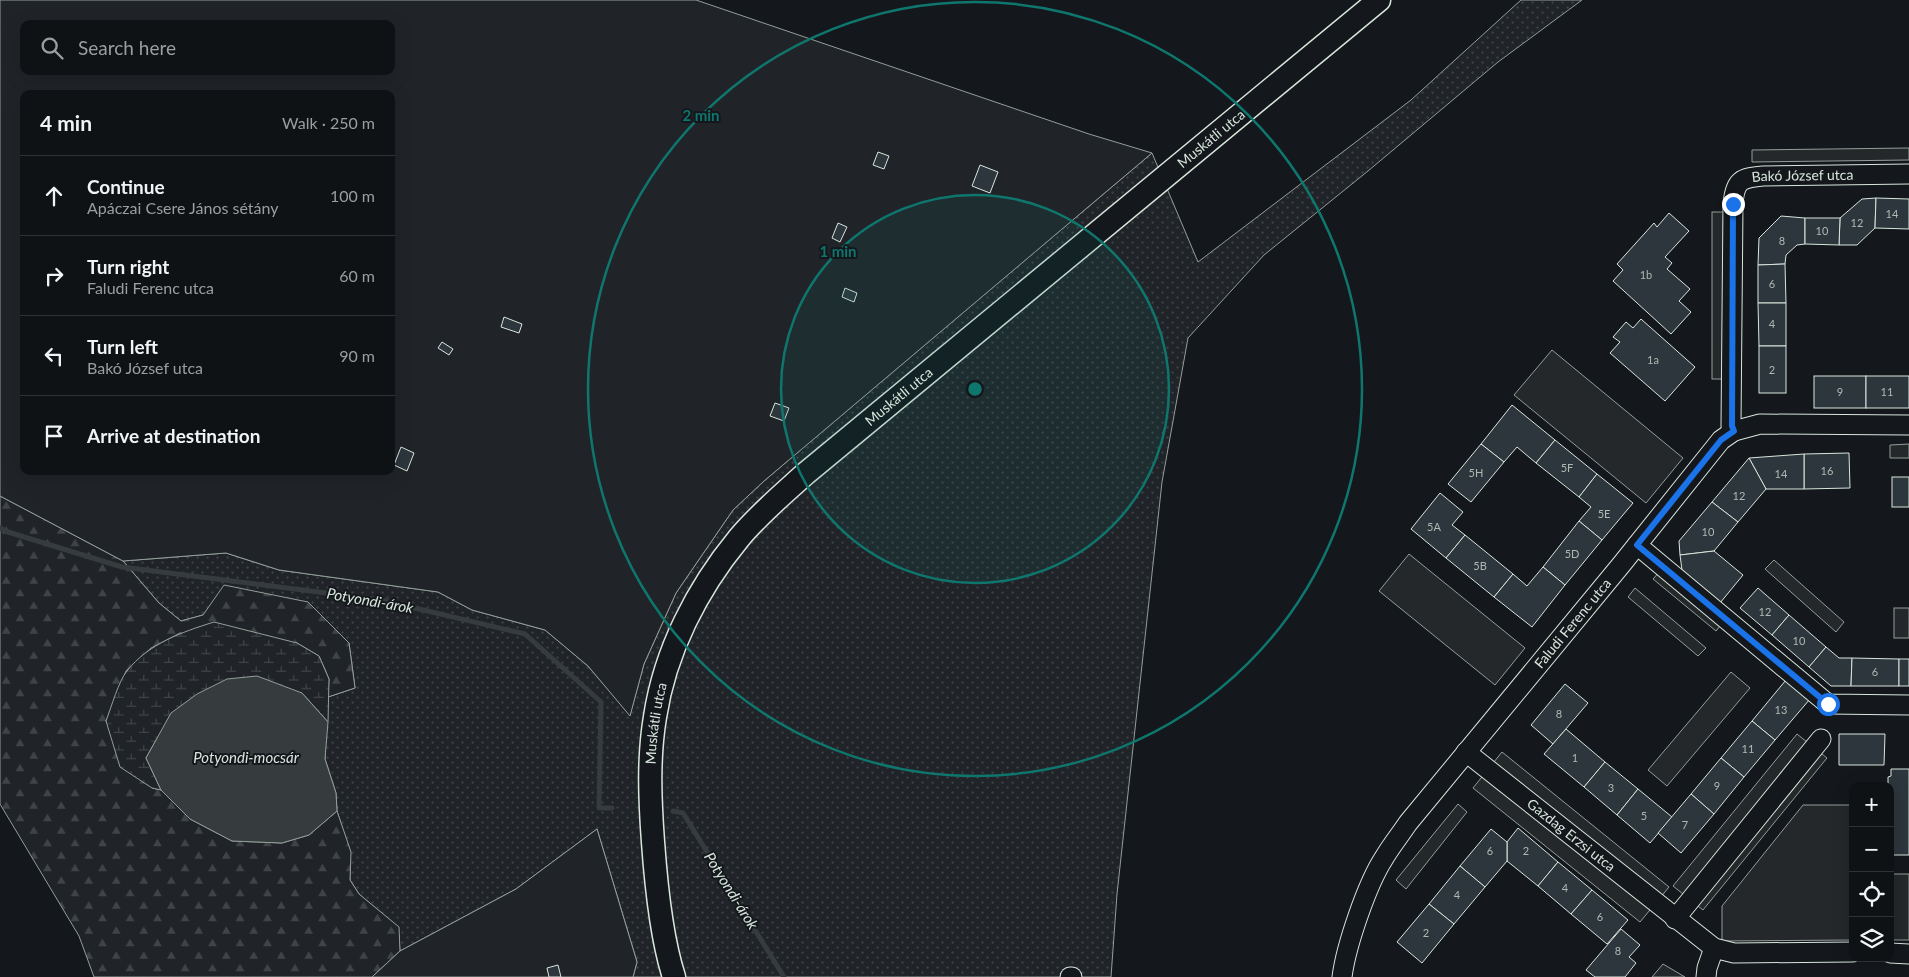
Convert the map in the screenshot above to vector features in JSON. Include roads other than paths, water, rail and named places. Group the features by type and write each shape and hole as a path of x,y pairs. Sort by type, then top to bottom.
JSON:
{"main road":[{"name":"Muskátli utca","path":"674,977 663,925 655,865 650,801 654,718 673,650 690,612 712,574 740,537 805,474 1379,0"},
{"name":"Muskátli utca","path":"658,977 663,925"}],"street":[{"name":"Bakó József utca","path":"1734,431 1732,426 1733,204 1734,191 1738,183 1745,178 1764,176 1909,174"},
{"name":"Faludi Ferenc utca","path":"1342,977 1355,928 1367,893 1383,859 1408,823 1721,440 1734,431 1760,424 1909,425"},
{"path":"1637,545 1828,704 1909,705"},
{"path":"1675,919 1821,739"},
{"name":"Gazdag Erzsi utca","path":"1466,752 1714,948 1734,952 1849,952"},
{"path":"1706,977 1714,948"},
{"path":"1894,953 1909,954"}],"water":[{"name":"Potyondi-mocsár","path":"257,676 302,693 328,722 325,759 336,793 337,811 309,835 282,843 232,841 190,819 161,790 146,758 171,713 197,694 227,679"}],"waterway":[{"name":"Potyondi-árok","path":"0,528 122,567 381,600 525,634 601,702 599,808 612,808"},
{"name":"Potyondi-árok","path":"673,811 683,813 784,977"}]}
